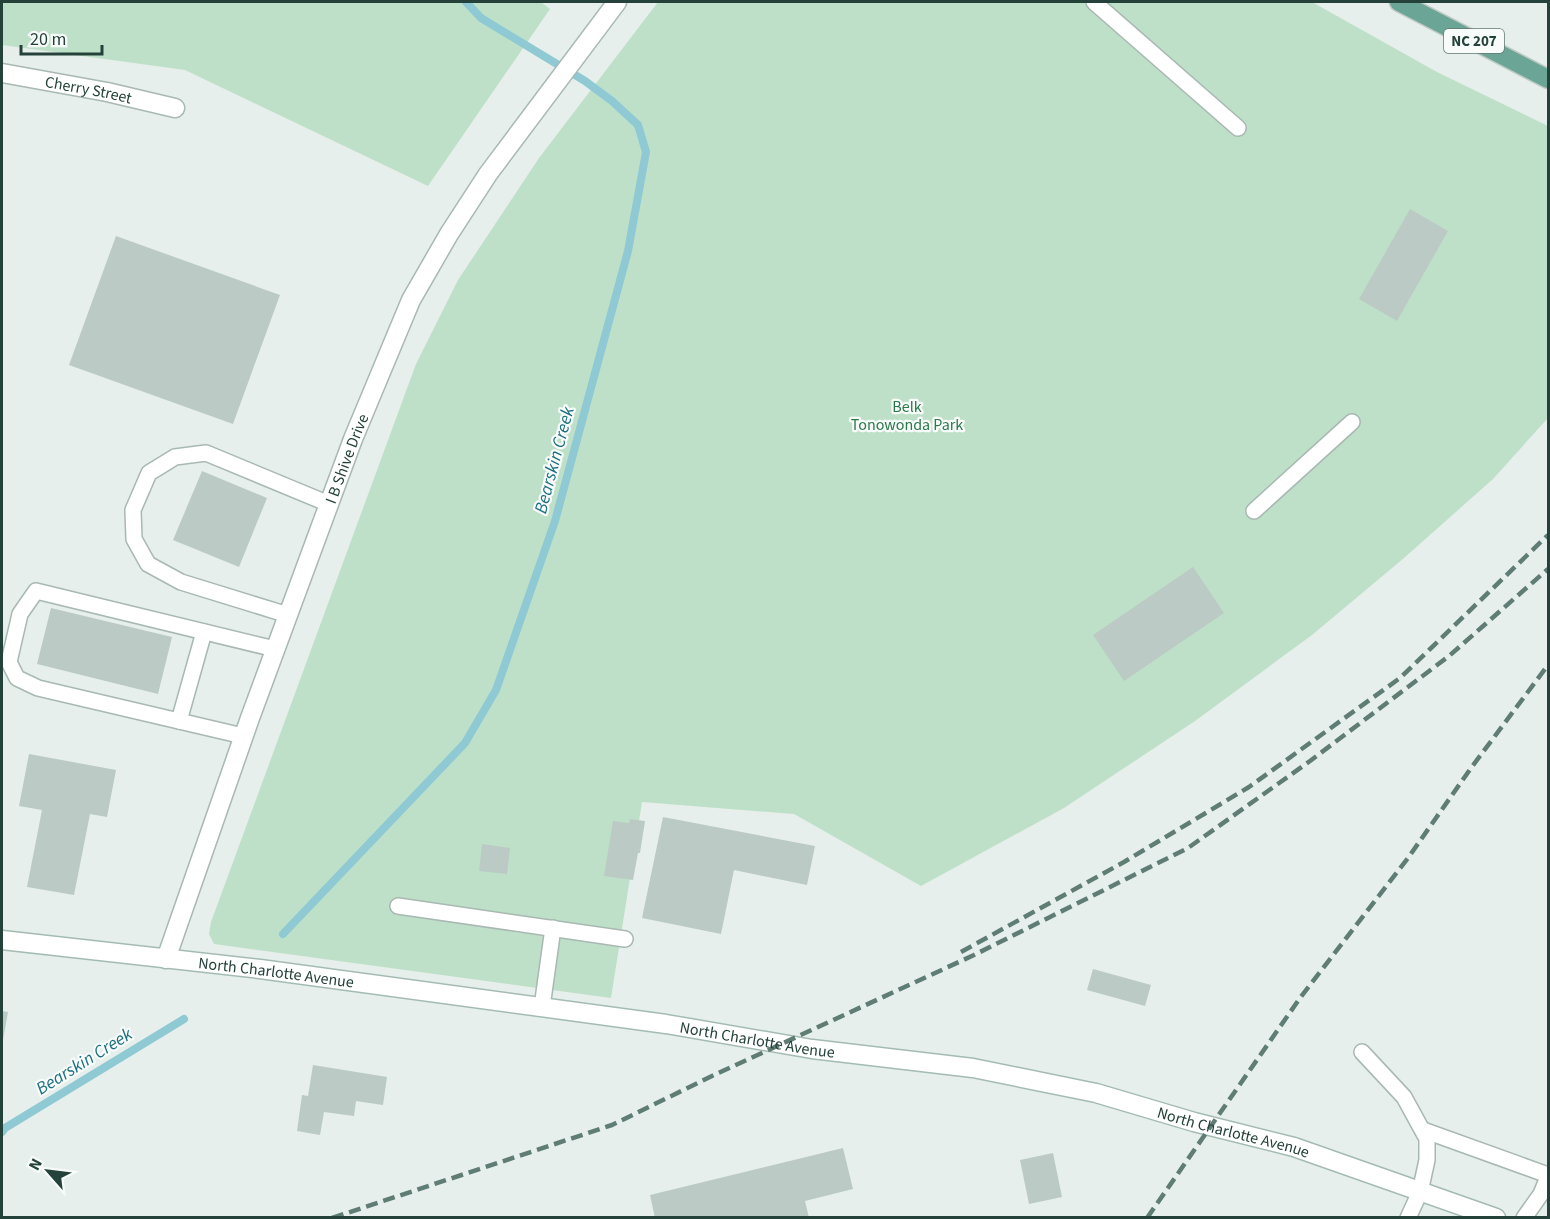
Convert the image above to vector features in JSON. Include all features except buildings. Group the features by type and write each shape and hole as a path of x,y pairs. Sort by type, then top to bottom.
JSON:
{"main road":[{"name":"I B Shive Drive","path":"166,959 243,736 357,428 411,300 449,234 488,174 617,2"},
{"name":"NC 207","path":"1400,2 1548,80"},
{"name":"Cherry Street","path":"2,73 107,92 175,108"},
{"name":"North Charlotte Avenue","path":"2,940 218,963 666,1024 812,1049 973,1068 1096,1093 1194,1122 1294,1147 1496,1218"}],"lane":[{"path":"1094,2 1238,128"},
{"path":"1254,511 1352,422"},
{"path":"288,615 181,582 148,564 134,539 133,510 150,473 175,457 206,453 329,504"},
{"path":"243,736 38,688 17,678 9,662 20,614 36,591 275,649"},
{"path":"179,721 204,632"},
{"path":"398,906 625,939"},
{"path":"542,1007 553,928"},
{"path":"1362,1052 1404,1097 1427,1139 1427,1160 1420,1192 1408,1218"},
{"path":"1422,1131 1548,1176 1541,1194 1524,1218"}],"green space":[{"path":"2,2 541,2 550,9 428,186 185,70 2,45"},
{"name":"Belk Tonowonda Park","path":"658,2 1312,2 1437,72 1548,126 1548,418 1493,479 1312,635 1195,721 1064,808 921,886 794,814 642,802 611,998 214,944 209,934 211,922 416,364 458,280 539,158"}],"waterway":[{"name":"Bearskin Creek","path":"283,934 465,743 496,690 555,521 628,251 646,152 638,125 612,101 585,81 481,18 466,2"},
{"name":"Bearskin Creek","path":"2,1132 5,1128 184,1019"}],"railway":[{"path":"961,952 1124,862 1249,787 1400,678 1548,535"},
{"path":"332,1218 612,1125 712,1076 974,955 1188,848 1310,761 1449,656 1548,569"},
{"path":"1147,1218 1300,998 1408,858 1471,768 1548,665"}]}
